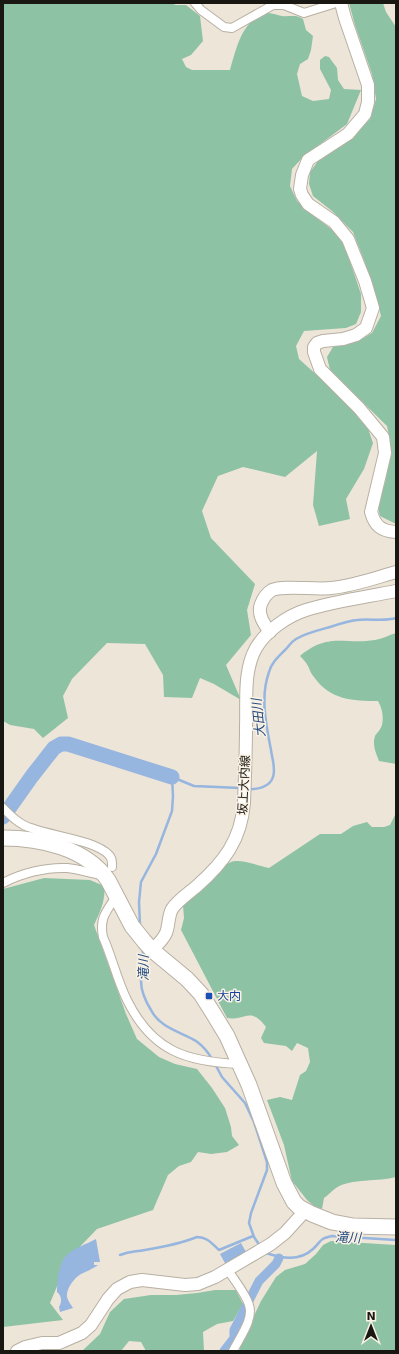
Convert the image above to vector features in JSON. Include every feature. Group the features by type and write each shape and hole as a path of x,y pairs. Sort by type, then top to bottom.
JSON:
{"highway":[{"path":"3,838 33,840 69,850 109,872 117,895 132,926 148,945 176,969 201,994 227,1036 250,1085 288,1192 294,1202 305,1211 320,1218 343,1225 396,1227"}],"street":[{"path":"195,3 201,10 224,27 232,28 273,5 284,5 304,13 336,3"},
{"path":"341,3 368,85 368,102 365,114 348,134 308,160 302,174 300,188 302,196 308,204 334,222 348,239 373,308 366,328 356,335 317,343 314,347 314,352 320,368 359,408 383,437 385,453 371,512 373,520 377,525 385,530 396,532"},
{"path":"270,632 263,623 260,606 266,595 272,590 330,589 396,572"},
{"name":"坂上大内線","path":"148,945 162,939 166,933 171,911 205,879 230,850 242,822 244,803 248,674 257,648 270,632 285,620 306,610 396,591"},
{"path":"3,808 11,816 29,828 100,848 110,856 112,860 109,872 68,868 50,868 32,872 3,883"},
{"path":"117,895 103,917 101,926 103,937 126,1000 142,1026 163,1046 175,1053 224,1064 240,1064"},
{"path":"17,1351 25,1347 42,1343 59,1343 82,1333 91,1326 108,1299 117,1289 130,1282 142,1280 173,1285 185,1285 198,1284 215,1277 252,1256 285,1233 305,1211"},
{"path":"228,1270 246,1299 250,1310 246,1326 233,1351"}],"green space":[{"path":"3,3 171,3 176,5 186,5 200,16 203,41 191,55 182,59 186,67 192,70 230,70 237,46 244,30 256,18 265,13 298,17 303,19 306,30 313,36 308,59 300,64 297,74 302,96 313,101 329,99 331,90 320,69 320,60 325,56 329,57 337,68 338,80 344,89 361,90 347,124 303,157 292,169 290,186 297,201 343,241 361,294 361,312 356,324 346,328 304,331 296,346 299,359 349,404 366,423 373,443 364,469 346,499 350,519 319,526 313,505 317,451 285,477 243,467 218,476 202,511 211,538 255,584 247,610 251,635 226,665 241,700 214,684 200,678 192,698 164,697 163,675 145,644 107,643 72,679 63,696 68,718 43,738 34,729 10,725 3,721"},
{"path":"349,3 383,3 386,12 396,27 396,524 380,516 377,503 385,483 390,459 390,440 387,426 330,370 327,357 333,347 362,339 372,333 381,316 377,300 353,232 332,211 313,196 309,184 310,172 318,161 353,136 370,119 376,99 372,74"},
{"path":"396,633 396,764 379,761 374,746 375,736 383,722 382,710 378,701 343,698 335,695 320,685 300,656 320,644 328,642 375,640"},
{"path":"396,813 396,1177 357,1181 342,1185 334,1189 324,1198 322,1209 314,1206 307,1200 292,1181 284,1145 267,1100 280,1097 292,1100 300,1075 306,1071 310,1062 308,1048 297,1043 292,1051 286,1046 264,1043 261,1038 266,1027 256,1017 248,1016 227,1018 181,930 184,918 183,905 215,873 229,863 243,861 269,868 320,834 341,834 353,826 367,822 372,827 384,827 390,825"},
{"path":"44,878 90,880 104,886 103,901 94,925 126,1014 137,1039 159,1057 175,1064 197,1069 225,1108 231,1127 232,1136 239,1145 227,1152 211,1154 198,1152 191,1162 179,1166 168,1175 153,1210 97,1229 69,1258 50,1303 63,1320 3,1327 3,889"},
{"path":"331,1241 396,1245 396,1351 240,1351 240,1345 261,1301 276,1277 285,1270 305,1264 323,1245"},
{"path":"215,1290 236,1290 243,1304 233,1321 217,1324 203,1332 204,1351 146,1351 141,1342 129,1341 121,1351 82,1351 100,1334 110,1312 124,1299 151,1295 176,1295"}],"water":[{"path":"96,1239 100,1262 94,1262 94,1265 98,1265 81,1274 73,1281 69,1287 67,1297 73,1308 60,1312 59,1307 61,1299 57,1292 57,1283 62,1263 66,1256 72,1251"},
{"path":"241,1243 246,1252 226,1265 220,1254"}],"waterway":[{"name":"大田川","path":"247,789 255,789 266,785 269,783 274,774 274,764 264,701 266,681 272,665 278,657 294,640 313,632 354,620 386,620 396,618"},
{"name":"滝川","path":"3,817 54,748 61,744 68,744 172,777"},
{"name":"滝川","path":"140,925 139,902 141,882 156,854 172,811 172,777 194,786 240,788"},
{"name":"滝川","path":"142,948 143,956 141,985 147,1004 160,1021 171,1029 199,1043 212,1059"},
{"name":"滝川","path":"215,1064 222,1077 245,1103 254,1122 267,1162 267,1170 251,1213 249,1223 254,1237 260,1246"},
{"path":"120,1255 184,1242 197,1237 207,1240 219,1250 253,1236"},
{"name":"滝川","path":"264,1252 290,1258 302,1256 313,1249 322,1239 332,1236 396,1240"},
{"path":"224,1351 234,1338 234,1330 259,1281 276,1264 279,1258"}],"place":[{"name":"大内","path":"209,996"}]}
